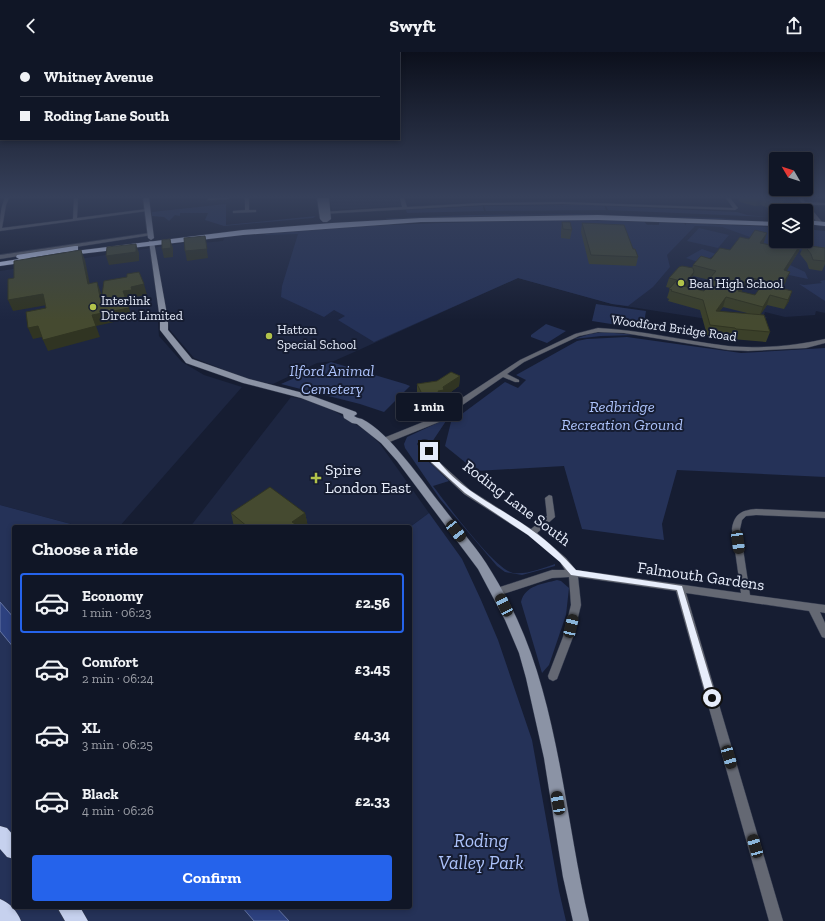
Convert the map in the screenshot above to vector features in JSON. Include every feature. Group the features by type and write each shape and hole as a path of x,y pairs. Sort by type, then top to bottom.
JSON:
{"highway":[{"path":"0,260 147,239"},
{"path":"0,264 148,239"},
{"path":"0,835 12,848"},
{"path":"0,909 11,921"},
{"path":"68,909 78,921"}],"street":[{"path":"0,256 146,239"},
{"path":"151,239 164,320 164,330 189,362 246,382 322,402 356,416 360,419 359,421 384,441 400,459 466,543 482,566 497,592 525,653 533,678 550,758 571,877 581,921"},
{"name":"Woodford Bridge Road","path":"384,441 423,424 435,421 522,361 578,335 598,330 624,331 728,348 748,349 806,346 825,341"},
{"path":"502,374 517,381"},
{"name":"Roding Lane South","path":"425,444 434,461 467,492 531,533 563,560 574,573"},
{"path":"531,533 551,517 550,498"},
{"path":"746,598 736,529 737,520 741,515 750,512 825,515"},
{"path":"553,676 568,637 576,604 574,573"},
{"name":"Roding Lane South","path":"497,592 552,574 574,573"},
{"name":"Falmouth Gardens","path":"574,573 825,609"},
{"path":"680,588 776,921"},
{"path":"813,608 825,634"}],"shaded area":[{"path":"224,239 767,239 769,239 769,248 813,248 813,239 825,239 825,313 816,311 815,315 785,317 765,312 764,315 767,318 720,321 612,304 518,278 334,361 317,363 273,384 250,380 194,358 170,330 169,322 158,322 159,336 182,362 204,375 242,387 121,525 75,525 0,505 0,271 191,242 192,244 223,241"},
{"name":"Spire London East","path":"291,397 304,399 331,409 368,432 380,444 429,513 412,526 192,525"},
{"path":"0,602 12,616 12,646 0,631"},
{"path":"244,909 278,909 289,921 254,921"}],"green space":[{"path":"297,239 683,239 667,255 670,267 653,287 628,306 612,304 518,278 374,342 338,320 345,316 334,310 324,317 281,297 282,286"},
{"path":"689,239 726,239 718,248 687,241"},
{"path":"754,239 769,239 769,247 758,250 764,242"},
{"path":"813,239 825,239 825,258 803,254 802,251 790,248 813,248"},
{"path":"702,249 716,254 701,263 686,258"},
{"path":"790,265 805,272 808,279 784,274"},
{"path":"825,280 825,301 799,284 804,285 822,283 820,281"},
{"path":"596,304 646,311 643,329 592,321"},
{"path":"546,324 566,331 547,343 531,337 531,335"},
{"path":"603,332 636,335 601,336 574,339"},
{"name":"Redbridge Recreation Ground","path":"627,337 741,353 825,348 825,477 677,470 662,524 664,540 582,529 564,466 476,471 445,446 451,422 505,382 518,388 526,380 516,375 577,341"},
{"name":"Ilford Animal Cemetery","path":"331,362 410,386 384,412 360,404 281,384"},
{"path":"448,418 432,442 424,439 417,444 428,461 449,481 433,486 483,549 505,569 513,573 523,573 555,564 555,566 522,575 505,572 497,566 440,499 405,448 404,444 407,437"},
{"name":"Roding Valley Park","path":"0,505 75,525 12,525 12,909 412,909 412,526 429,513 462,559 481,600 498,640 532,740 559,891 566,921 0,921"},
{"path":"557,580 561,581 569,588 566,615 549,665 542,673 521,602 523,596 530,589 541,584"}],"building":[{"path":"170,239 171,248 162,249 162,240"},
{"path":"184,239 205,239 207,249 185,251"},
{"path":"586,239 629,239 638,257 591,255"},
{"path":"739,239 763,239 760,243 769,245 769,248 798,248 784,270 790,272 780,288 792,291 788,300 770,295 763,307 726,297 716,311 764,315 770,332 710,325 703,300 671,291 672,290 669,289 677,280 669,278 679,267 682,266 693,268 694,272 683,286 704,291 713,279 710,278 716,271 693,265 701,256 711,259 720,248 730,250","holes":["748,277 765,281 755,295 738,291"]},
{"path":"136,244 136,252 106,256 107,247"},
{"path":"813,246 825,248 825,261 813,260 806,248 813,248"},
{"path":"81,250 88,284 97,282 101,302 104,281 127,277 127,274 139,272 144,284 131,287 132,290 123,291 129,308 92,315 96,326 43,340 38,326 28,328 26,312 46,308 43,294 8,300 8,279 14,278 14,261"},
{"path":"451,372 460,376 443,387 444,390 438,391 439,393 423,396 417,384 437,381"},
{"path":"270,487 305,513 292,522 297,525 246,525 231,513"}],"place":[{"name":"Beal High School","path":"681,283"},
{"name":"Interlink Direct Limited","path":"93,307"},
{"name":"Hatton Special School","path":"269,336"},
{"name":"Spire London East","path":"316,478"}],"route":[{"path":"429,451 434,461 467,492 531,533 548,546 574,573 680,588 712,698"}]}
